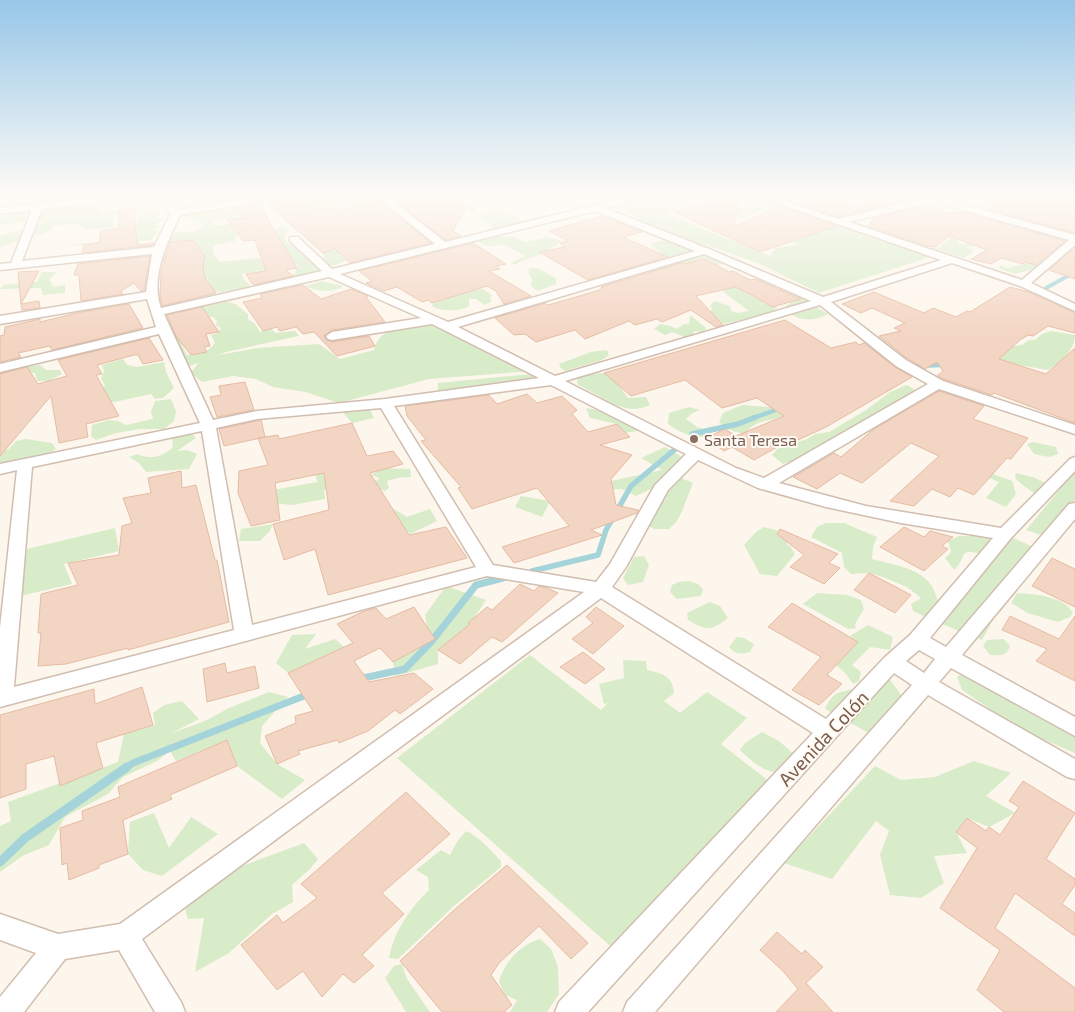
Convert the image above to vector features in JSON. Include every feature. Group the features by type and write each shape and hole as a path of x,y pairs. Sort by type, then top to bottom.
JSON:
{"street":[{"path":"15,265 26,242"},
{"path":"162,242 158,250 150,295 163,329 208,424 244,632"},
{"path":"297,242 330,274 440,323 731,471 764,484 826,502 913,520 1006,534"},
{"path":"439,242 443,245"},
{"path":"157,312 330,274 454,242"},
{"path":"683,242 822,301 900,362 938,384 1075,430"},
{"path":"897,242 1024,284 1075,308"},
{"path":"1024,284 1071,242"},
{"path":"0,267 158,250"},
{"path":"332,336 440,323 705,251"},
{"path":"0,469 258,415 385,402 554,380 822,301 951,260"},
{"path":"0,320 150,295"},
{"path":"0,368 163,329"},
{"path":"764,484 938,384"},
{"path":"385,402 487,570"},
{"path":"0,927 58,947 125,936 601,589 617,568 661,488 696,452"},
{"name":"Avenida Colón","path":"569,1012 892,662 917,640 1006,534 1075,462"},
{"path":"25,463 1,698 244,632 487,570 601,589 829,732"},
{"path":"637,1012 926,684 1075,508"},
{"path":"917,640 1075,727"},
{"path":"892,662 926,684 1075,770"},
{"path":"125,936 171,1012"},
{"path":"6,1012 58,947"}],"green space":[{"path":"0,242 15,242 0,247"},
{"path":"93,242 139,242 137,245 104,248 105,254 70,257 97,249 93,246 70,245"},
{"path":"174,242 229,242 213,247 213,253 220,262 259,258 263,262 261,265 271,264 266,270 243,274 242,277 250,285 249,288 222,292 213,291 200,266 206,262 205,258 164,263 159,258 167,254 179,258 204,252 198,247"},
{"path":"280,242 286,242 304,254 319,271 315,275 304,279 273,281 296,273 295,269 299,267 290,258"},
{"path":"479,242 561,242 546,250 545,253 517,263 519,265 510,263 526,256 503,244 489,247"},
{"path":"676,242 688,248 691,252 651,261 661,252 654,248 651,243"},
{"path":"697,242 736,242 770,256 776,248 799,245 795,242 891,242 929,255 927,258 819,293 758,263"},
{"path":"958,242 958,244 974,244 973,246 966,247 974,251 964,258 932,248 941,247 942,244"},
{"path":"337,250 344,253 339,255 347,260 333,266 327,264 322,253"},
{"path":"705,253 723,261 722,264 715,267 710,265 712,262 703,258 657,274 649,269"},
{"path":"1029,260 1041,267 1015,274 1000,269 1000,265 1008,268 1027,263"},
{"path":"530,268 537,268 556,278 556,284 538,291 531,286 532,279 528,272"},
{"path":"42,272 56,272 49,280 54,287 65,285 65,293 43,295 41,288 0,289 4,285 37,282"},
{"path":"323,281 343,287 324,291 305,286"},
{"path":"734,287 762,300 762,303 778,307 770,313 724,324 707,315 712,309 710,306 714,301 730,306 731,311 737,313 749,311 723,292 726,288"},
{"path":"483,289 492,295 490,298 491,302 484,305 476,299 469,299 469,306 461,309 446,310 433,307 432,304 451,297 451,293"},
{"path":"802,290 810,290 809,294 818,302 816,307 828,314 823,317 807,319 796,317 786,311 791,310 785,307 792,302 805,298"},
{"path":"226,302 235,304 248,314 248,319 255,324 260,332 271,328 275,333 295,331 299,336 226,352 190,366 185,362 184,355 173,344 163,344 162,340 165,335 174,333 182,338 182,345 187,355 199,354 209,349 215,343 211,335 218,333 221,328 216,325 217,321 213,317 202,317 201,307"},
{"path":"690,315 706,328 703,332 694,331 693,334 703,335 681,341 683,336 672,332 665,335 654,329 660,324 677,329 684,324 689,324"},
{"path":"422,324 439,325 531,371 429,379 339,403 305,392 273,387 256,379 233,376 202,382 191,373 198,363 219,355 257,348 319,344 340,359 374,350 381,337 392,330"},
{"path":"1051,331 1075,335 1070,351 1048,370 994,358 1000,348 1022,345"},
{"path":"607,350 609,355 602,360 565,371 559,364 591,352"},
{"path":"123,359 127,365 137,367 164,362 166,372 174,388 163,398 155,399 151,394 110,403 83,393 105,386 101,378 104,371 102,365"},
{"path":"40,365 46,370 60,370 62,374 49,381 37,381 35,373 30,373 0,381 0,370"},
{"path":"604,373 615,380 628,398 646,397 650,405 631,409 622,407 578,385 577,379 584,374"},
{"path":"532,374 536,380 438,393 438,383"},
{"path":"907,385 918,392 856,425 814,453 783,464 772,455 777,449 807,439 815,434 829,432 866,410 890,392"},
{"path":"171,399 176,411 174,421 164,429 140,429 116,433 96,440 91,436 92,425 109,420 118,421 126,425 153,419 151,412 155,401"},
{"path":"776,404 787,415 759,423 749,429 746,434 731,430 719,422 723,413 742,405 767,407"},
{"path":"368,406 374,418 352,423 342,411 293,417 294,411"},
{"path":"689,407 700,410 691,414 686,419 697,427 712,432 712,435 695,437 668,424 669,413"},
{"path":"586,408 618,413 651,429 625,433 617,424 590,418"},
{"path":"191,433 196,438 177,451 187,450 197,454 189,469 146,472 139,463 129,457 137,454 147,457 161,455 173,447 172,438"},
{"path":"26,439 52,443 56,449 29,461 0,462 0,451 9,449 16,441"},
{"path":"1033,442 1056,447 1058,454 1049,457 1034,454 1027,444"},
{"path":"665,447 684,458 671,479 636,496 622,489 601,490 602,483 662,470 641,458"},
{"path":"336,466 348,482 324,490 325,499 292,505 272,503 246,514 246,495 317,482 315,472"},
{"path":"380,468 410,469 411,477 387,481 389,488 385,491 372,486 379,478 372,475"},
{"path":"982,470 1012,481 1016,494 1006,507 986,498 999,482 980,474"},
{"path":"1075,471 1075,500 1044,536 1026,530"},
{"path":"1016,473 1033,477 1048,484 1036,494 1015,478"},
{"path":"681,478 693,483 677,521 669,529 654,529 646,524 664,485"},
{"path":"521,496 550,501 542,517 515,507"},
{"path":"392,508 407,517 430,509 437,521 410,534 399,523 385,519"},
{"path":"826,523 844,523 877,537 873,547 872,559 907,568 925,578 936,596 939,609 924,616 913,611 911,604 921,598 907,587 869,573 851,574 844,567 842,553 811,537 817,527"},
{"path":"273,524 270,531 260,541 239,541 241,529"},
{"path":"764,527 792,534 794,538 786,544 790,546 795,554 777,576 760,574 744,545 756,532"},
{"path":"115,528 119,551 64,564 72,584 20,596 27,549"},
{"path":"959,536 993,536 1003,541 986,555 970,552 964,554 954,570 945,558 951,552 948,541"},
{"path":"1012,537 1033,547 982,640 937,622"},
{"path":"644,556 649,565 643,582 628,585 623,578 634,557"},
{"path":"689,581 698,584 703,589 701,596 677,599 670,592 672,585 678,582"},
{"path":"446,586 486,600 470,624 438,650 438,664 396,676 393,662 415,650 403,636 427,627 425,615"},
{"path":"817,593 847,595 861,600 864,609 855,624 856,628 848,629 803,604"},
{"path":"1017,593 1040,595 1056,599 1069,607 1073,613 1070,617 1058,622 1028,613 1011,603"},
{"path":"710,602 720,606 728,618 708,628 688,620 687,613"},
{"path":"868,625 893,637 890,650 870,647 852,665 861,672 859,681 853,684 836,665 858,642 850,636"},
{"path":"316,634 305,649 335,639 344,647 288,673 276,663 292,635"},
{"path":"737,637 744,638 754,644 750,652 739,653 729,647"},
{"path":"1004,639 1010,646 1003,655 990,655 983,646 987,640"},
{"path":"530,655 601,710 608,703 604,704 599,684 624,678 623,660 646,661 647,670 666,676 673,687 674,693 664,701 680,713 707,692 747,718 721,744 770,782 616,951 397,758"},
{"path":"971,667 1075,733 1075,753 1021,730 962,690 957,677"},
{"path":"885,675 908,705 905,725 880,737 825,709 828,702 835,695 859,687 864,679"},
{"path":"269,692 288,697 262,726 260,743 277,764 305,780 282,799 237,766 227,740 176,761 170,751 157,761 123,777 108,794 65,817 49,845 24,855 0,872 0,826 11,821 8,802 118,762 124,734 155,725 153,713 164,705 182,701 199,719 170,734 207,720 229,708"},
{"path":"762,732 779,741 795,755 786,774 771,772 760,767 740,750 745,743"},
{"path":"974,761 1011,773 986,796 1015,813 989,827 967,818 956,832 967,853 934,856 944,883 921,898 890,895 880,855 889,831 876,821 832,879 784,863 875,766 901,780 935,777"},
{"path":"154,813 169,848 191,817 218,834 162,876 143,870 128,854 130,822"},
{"path":"466,831 489,848 501,861 501,867 454,906 398,959 389,958 391,948 404,921 429,890 428,877 416,870 441,850 450,855"},
{"path":"304,843 318,859 292,885 293,902 272,914 229,953 195,972 204,918 188,919 185,909 215,876"},
{"path":"540,939 551,949 558,967 559,994 547,1012 510,1012 517,1000 505,995 499,982 502,974 514,955 526,945"},
{"path":"402,964 407,979 430,1012 406,1012 385,978 394,966"}],"building":[{"path":"138,242 138,245 154,243 153,245 82,253 84,245"},
{"path":"170,242 195,242 205,256 203,270 206,280 216,293 162,306 160,296 161,273"},
{"path":"256,242 282,242 297,268 286,270 293,276 253,285 246,274 266,271"},
{"path":"311,242 431,243 350,263 335,249 323,253"},
{"path":"635,242 668,257 588,280 539,252 565,247 560,243"},
{"path":"739,242 789,242 760,252"},
{"path":"917,242 941,242 935,247"},
{"path":"966,242 1064,242 1036,265 1026,262 1023,264 1001,258 991,264 971,259 987,250"},
{"path":"473,243 506,264 496,266 500,269 489,271 531,296 504,304 496,291 487,286 432,303 428,300 422,302 397,287 384,291 366,283 372,281 359,271"},
{"path":"1075,247 1075,279 1049,270"},
{"path":"150,256 144,290 141,291 134,283 121,291 123,294 81,301 79,275 74,275 78,264"},
{"path":"704,259 729,272 733,271 750,280 755,279 801,299 772,307 735,287 696,296 723,325 716,327 691,310 662,322 657,319 635,325 629,321 585,339 575,330 536,342 525,334 514,335 495,318 545,303 548,305 600,290 604,288 601,287 681,263 685,264"},
{"path":"39,271 21,304 18,272"},
{"path":"303,285 321,299 351,289 368,296 366,297 385,322 332,330 324,336 326,340 332,342 369,336 375,346 337,356 314,332 303,334 296,327 280,331 277,327 263,331 243,302 262,298 260,294"},
{"path":"1010,287 1029,292 1075,313 1075,333 1048,326 1033,336 1028,335 1020,340 999,359 1046,374 1075,348 1075,423 994,393 992,395 937,376 943,371 937,362 925,369 907,358 879,336 901,331 894,328 905,323 872,308 861,313 842,304 874,292 924,313 933,308 956,317 967,311 970,312"},
{"path":"39,301 40,308 22,310 21,304"},
{"path":"129,304 143,328 52,350 50,346 18,353 21,357 0,362 0,336 4,335 5,327"},
{"path":"202,307 219,332 206,334 210,346 204,347 207,352 191,355 176,336 167,315"},
{"path":"785,320 831,348 856,342 859,345 864,343 895,367 912,377 826,427 785,446 781,445 754,460 732,447 724,451 706,438 725,429 736,436 784,416 757,398 722,408 685,380 631,396 604,373"},
{"path":"149,338 163,360 143,364 138,355 134,355 97,365 102,374 96,375 119,416 86,424 88,437 59,443 51,396 0,456 0,374 27,367 38,384 67,376 58,360"},
{"path":"245,382 254,410 217,417 210,397 221,395 219,386"},
{"path":"939,391 984,406 973,419 1028,438 1011,459 1007,458 974,495 958,488 950,497 932,489 914,506 890,501 939,456 911,443 862,483 840,473 817,489 793,477 834,453 841,457 874,429"},
{"path":"527,394 537,403 562,396 577,410 572,414 588,432 617,424 630,437 600,445 632,455 611,479 616,505 638,510 637,513 591,530 602,535 514,563 502,547 569,526 537,488 472,509 458,488 461,487 421,441 426,440 407,416 405,406 489,395 497,404"},
{"path":"261,420 265,437 224,446 219,429"},
{"path":"352,423 367,456 393,451 403,464 370,473 409,535 446,527 467,558 328,595 315,549 284,560 273,524 329,510 324,473 275,483 280,520 251,526 238,493 239,471 268,465 258,438 278,435 279,439"},
{"path":"181,471 182,488 196,485 215,560 217,560 229,622 128,650 128,648 66,664 38,666 41,633 38,633 41,594 78,585 68,563 119,555 122,526 132,523 123,498 151,493 148,478"},
{"path":"904,527 924,537 930,531 953,537 942,546 948,549 924,571 880,547"},
{"path":"780,529 838,554 829,563 840,568 824,584 790,567 804,555 777,534"},
{"path":"1052,558 1075,569 1075,607 1032,586"},
{"path":"869,573 911,595 895,613 854,590"},
{"path":"520,584 534,591 539,586 558,593 502,642 492,637 460,664 438,650 470,624 468,623 487,607 492,610"},
{"path":"792,603 858,642 827,675 842,684 819,705 792,690 821,657 768,627"},
{"path":"414,607 435,639 393,662 380,648 354,661 369,682 414,673 433,689 400,714 395,710 368,731 339,743 338,740 298,751 300,754 277,764 265,736 296,723 295,716 313,711 288,673 353,643 337,624 362,612 376,608 386,619"},
{"path":"596,607 624,626 593,654 572,639 593,623 586,617"},
{"path":"1010,616 1059,639 1075,616 1075,681 1036,661 1047,649 1002,630"},
{"path":"583,652 605,669 585,684 560,667"},
{"path":"225,663 227,673 255,666 259,688 207,702 203,669"},
{"path":"142,687 153,725 96,743 103,768 60,786 54,756 26,764 26,789 0,798 0,715 94,689 95,704"},
{"path":"227,740 237,766 170,795 172,799 123,820 128,854 99,865 99,868 69,880 67,863 62,865 60,828 83,820 82,811 120,797 118,787"},
{"path":"1023,781 1075,813 1046,859 1075,879 1075,885 1062,904 1075,913 1075,936 1015,893 995,928 1075,988 1075,1012 1004,1012 977,990 1000,950 940,908 977,848 956,832 967,818 986,831 989,827 1000,835 1019,807 1009,801"},
{"path":"406,792 450,834 382,893 404,914 362,955 374,966 354,983 343,974 322,997 303,971 277,990 241,945 277,915 283,923 317,898 301,884"},
{"path":"507,865 588,943 571,959 539,926 499,963 491,975 512,1005 504,1012 442,1012 400,961 454,910"},
{"path":"777,932 802,954 805,950 823,967 806,983 833,1012 776,1012 798,989 783,971 760,950"}],"waterway":[{"path":"1046,288 1075,272"},
{"path":"917,366 940,365 946,361"},
{"path":"753,418 781,408"},
{"path":"692,434 738,424 756,417"},
{"path":"532,571 598,555 606,530 631,486 679,446"},
{"path":"359,679 405,669 431,642 476,585 503,578"},
{"path":"125,768 133,763 309,694"},
{"path":"0,862 25,838 127,767"}],"place":[{"name":"Santa Teresa","path":"694,439"}]}
